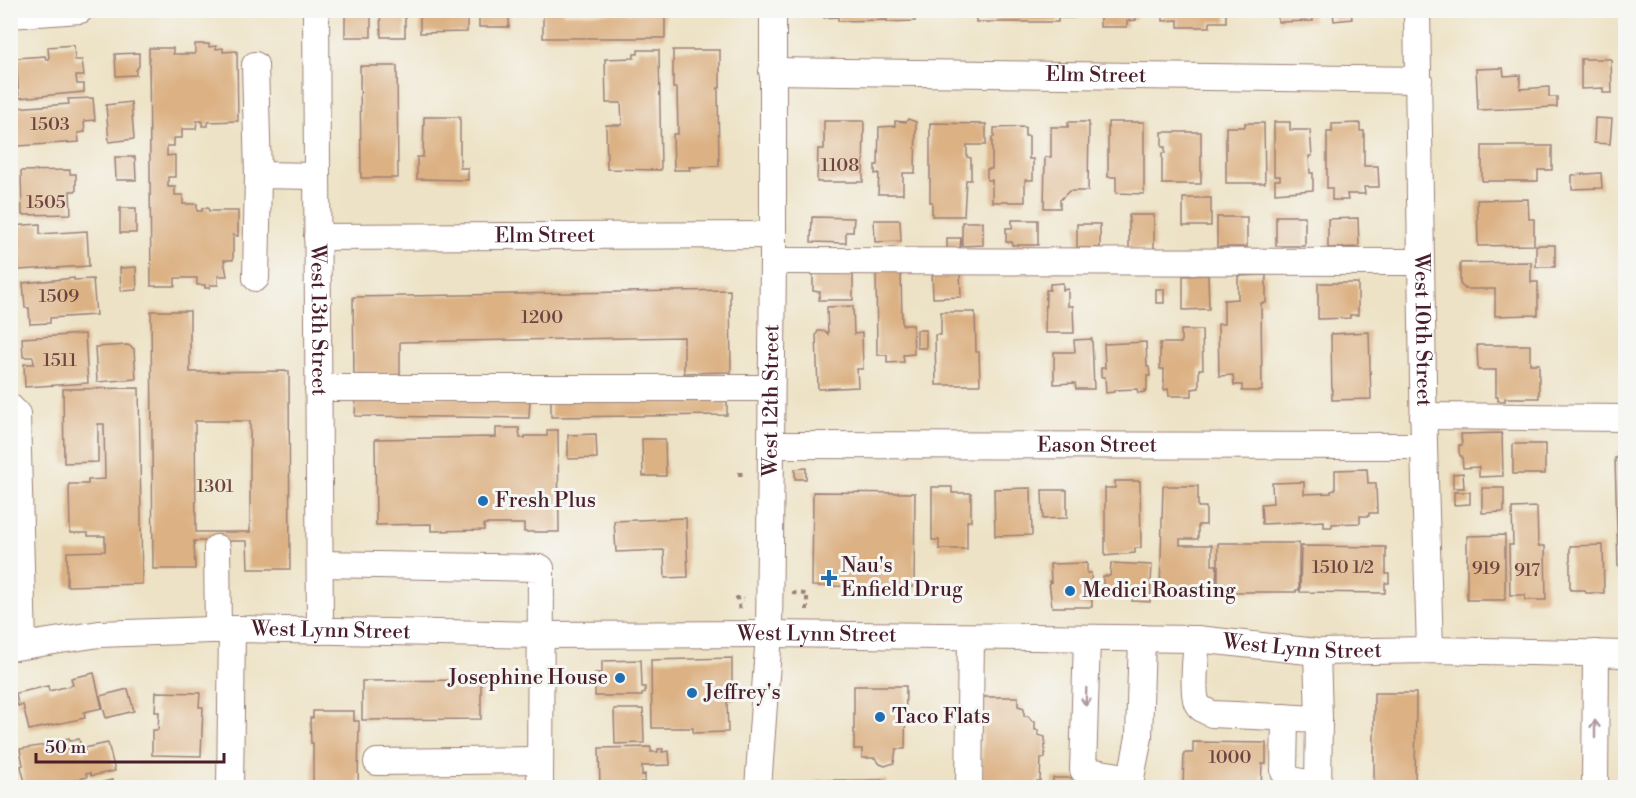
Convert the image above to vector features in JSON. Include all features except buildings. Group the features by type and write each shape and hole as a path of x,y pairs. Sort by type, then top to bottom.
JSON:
{"street":[{"path":"10,15 80,10"},
{"name":"West 13th Street","path":"316,10 320,631"},
{"name":"West 12th Street","path":"758,788 769,634 773,10"},
{"name":"West 10th Street","path":"1417,10 1423,416 1430,650"},
{"path":"255,65 258,175 256,278"},
{"name":"Elm Street","path":"772,71 1419,80"},
{"path":"258,175 317,176"},
{"name":"Elm Street","path":"317,237 772,235"},
{"path":"772,261 1421,262"},
{"path":"318,388 771,388"},
{"path":"10,407 17,414 17,647"},
{"path":"1423,416 1626,418"},
{"name":"Eason Street","path":"771,445 1424,446"},
{"path":"217,548 225,630 230,788"},
{"path":"320,564 541,568 540,788"},
{"name":"West Lynn Street","path":"17,647 99,634 225,630 541,635 769,634 1142,638 1197,639 1317,652 1430,650 1626,654"},
{"path":"969,788 971,637"},
{"path":"1087,639 1083,770 1130,783 1139,737 1142,638"},
{"path":"1197,639 1195,691 1197,702 1203,710 1212,714 1319,719"},
{"path":"1285,717 1284,772 1293,780 1318,785 1317,652"},
{"path":"1595,788 1596,653"},
{"path":"377,762 540,760"}],"path":[{"path":"807,594 807,612"},
{"path":"740,609 737,598 750,599"}],"place":[{"name":"Fresh Plus","path":"483,501"},
{"name":"Nau's Enfield Drug","path":"829,578"},
{"name":"Medici Roasting","path":"1070,591"},
{"name":"Josephine House","path":"620,678"},
{"name":"Jeffrey's","path":"692,693"},
{"name":"Taco Flats","path":"880,717"}]}
